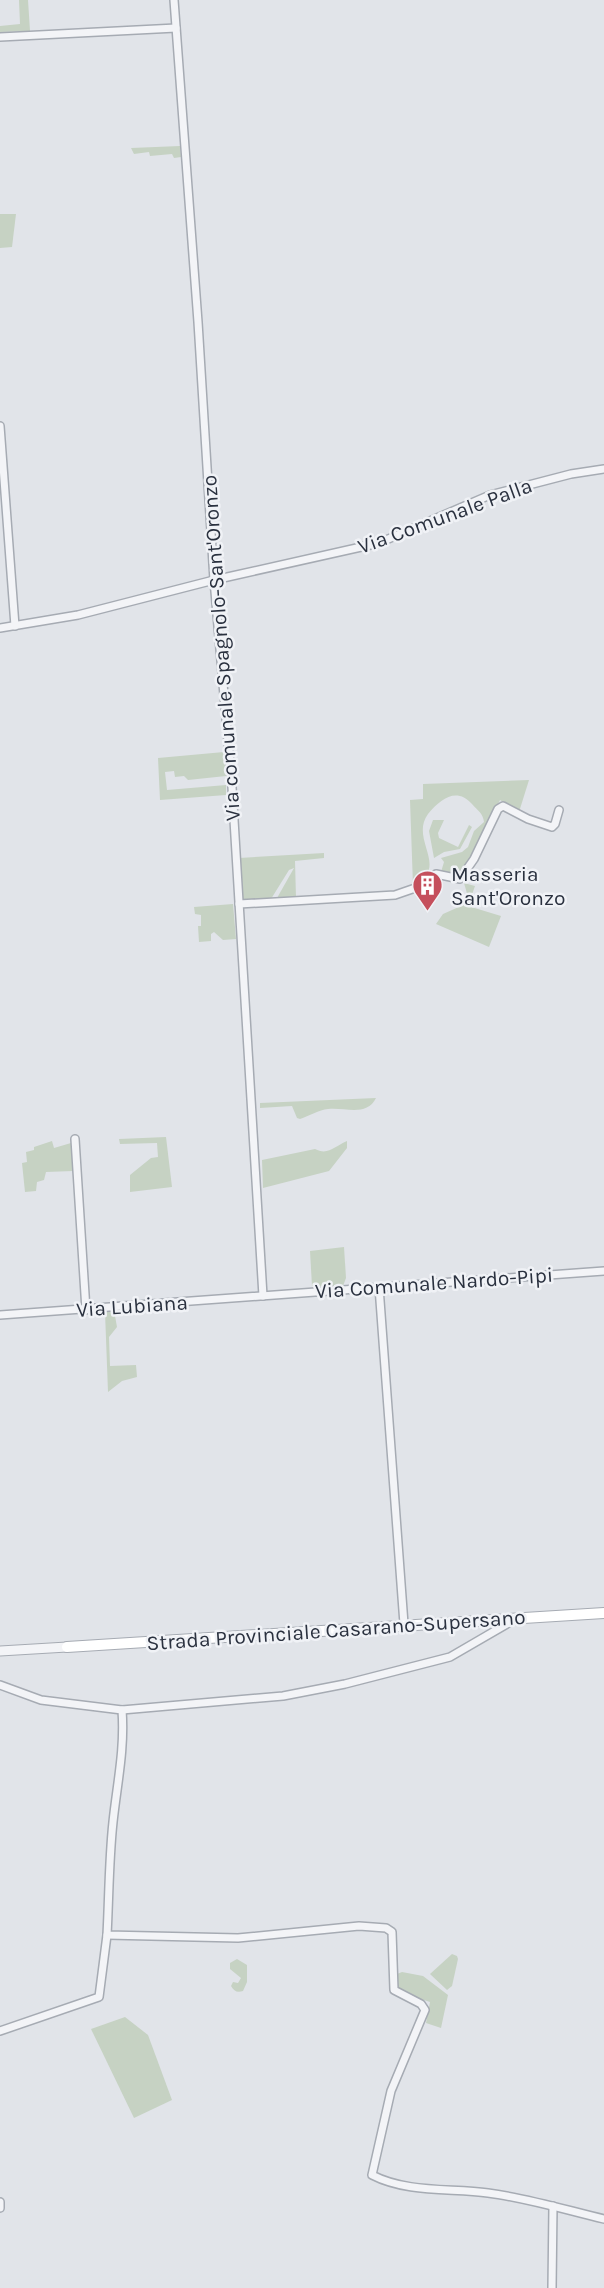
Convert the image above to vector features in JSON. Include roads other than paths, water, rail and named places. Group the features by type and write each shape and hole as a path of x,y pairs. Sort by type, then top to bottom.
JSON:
{"main road":[{"name":"Strada Provinciale Casarano-Supersano","path":"67,1647 604,1613"}],"street":[{"name":"Via comunale Spagnolo-Sant'Oronzo","path":"174,0 214,580 232,787 264,1296"},
{"path":"0,37 176,28"},
{"path":"0,426 15,626"},
{"name":"Via Comunale Palla","path":"0,628 78,615 214,580 379,543 490,495 571,474 604,469"},
{"path":"239,904 395,895 421,886 436,874 460,879 474,859 498,809 503,806 552,827 559,810"},
{"path":"75,1139 86,1310"},
{"name":"Via Comunale Nardo-Pipi","path":"264,1296 604,1271"},
{"path":"379,1287 404,1624"},
{"name":"Via Lubiana","path":"0,1315 264,1296"},
{"path":"0,1685 41,1700 122,1710 283,1696 345,1685 450,1657 515,1618"},
{"path":"0,1651 67,1647"},
{"path":"0,2031 99,1997 107,1935 113,1822 124,1734 122,1710"},
{"path":"107,1935 237,1938 359,1926 386,1928 393,1935 394,1990 425,2007 421,2025 391,2091 372,2175 386,2182 414,2187 490,2193 604,2219"},
{"path":"0,2202 0,2208"},
{"path":"552,2288 553,2206"}],"place":[{"name":"Masseria Sant'Oronzo","path":"428,913"}]}
